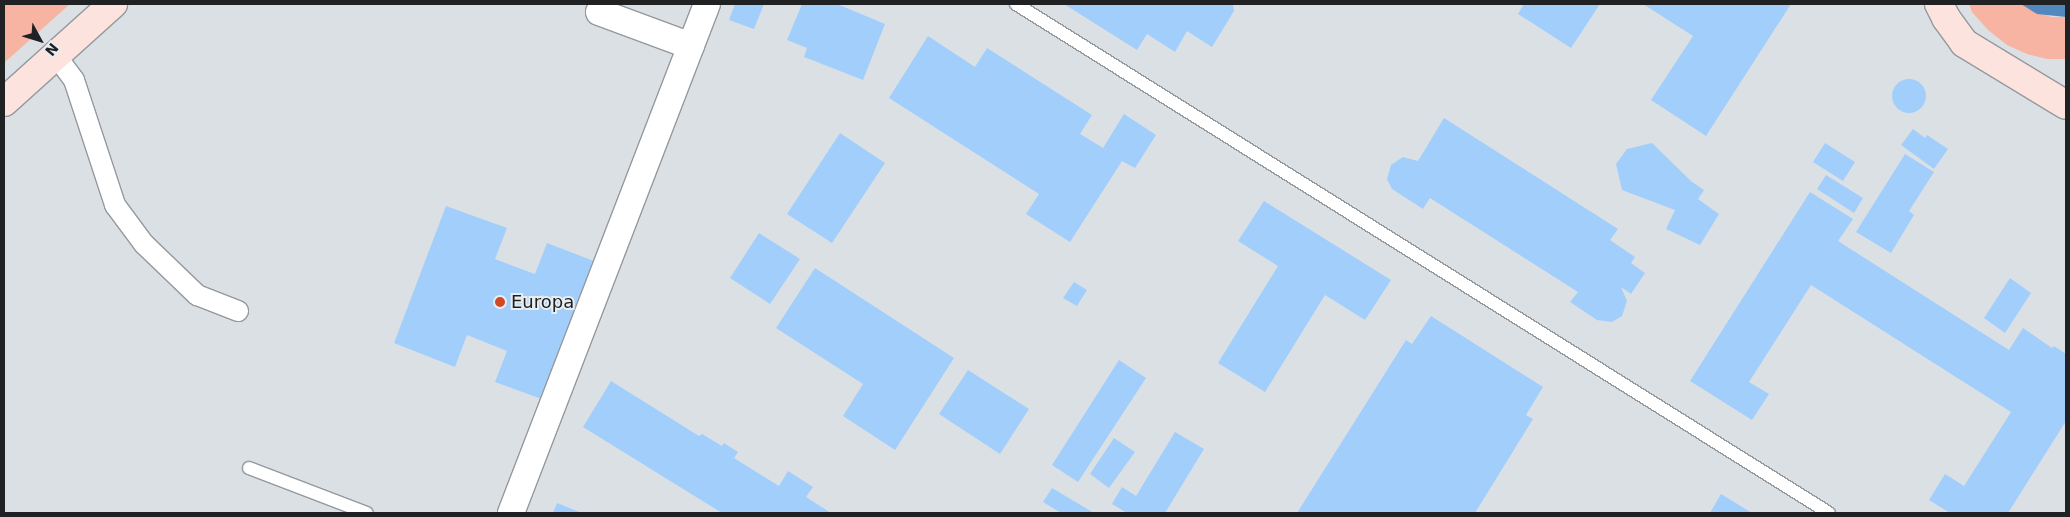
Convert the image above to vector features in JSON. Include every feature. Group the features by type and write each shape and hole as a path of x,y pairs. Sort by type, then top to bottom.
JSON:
{"main road":[{"path":"4,102 113,4"},
{"path":"1939,4 1946,18 1964,43 2066,105"},
{"path":"2015,74 2044,82 2066,82"}],"street":[{"path":"511,513 691,46 699,6"},
{"path":"599,12 691,46"},
{"path":"56,56 74,80 115,205 144,244 197,295 238,311"}],"lane":[{"path":"1016,4 1830,513"},
{"path":"249,468 366,513"}],"shaded area":[{"path":"4,4 70,4 4,63"},
{"path":"1969,4 2021,4 2051,17 2066,17 2066,59 2047,59 2027,54 2007,45 1988,30 1972,12"}],"water":[{"path":"2021,4 2066,4 2066,17 2037,14"}],"building":[{"path":"735,4 764,4 754,29 729,20"},
{"path":"802,4 837,4 885,24 863,80 804,57 807,48 787,40"},
{"path":"1064,4 1233,4 1234,11 1212,47 1187,31 1175,52 1147,34 1137,50"},
{"path":"1524,4 1600,4 1571,48 1518,14"},
{"path":"1643,4 1791,4 1706,136 1651,100 1693,36"},
{"path":"928,36 975,67 987,48 1092,115 1080,134 1103,148 1124,114 1156,135 1135,168 1122,161 1070,242 1026,214 1039,194 889,98"},
{"path":"1909,79 1921,84 1926,96 1921,108 1909,113 1897,108 1892,96 1897,84"},
{"path":"1444,118 1618,229 1610,240 1635,257 1631,263 1645,273 1631,294 1621,287 1627,301 1622,316 1612,322 1597,320 1570,302 1578,292 1430,198 1423,209 1392,189 1387,179 1391,165 1403,157 1418,161"},
{"path":"1913,129 1925,138 1927,135 1948,149 1934,169 1901,145"},
{"path":"840,133 885,163 832,243 787,214"},
{"path":"1652,143 1692,182 1704,190 1698,199 1719,214 1700,245 1666,229 1675,210 1622,190 1616,164 1627,149"},
{"path":"1825,143 1855,162 1843,181 1813,162"},
{"path":"1905,154 1934,172 1909,211 1914,215 1891,253 1856,232"},
{"path":"1826,175 1863,198 1854,213 1817,189"},
{"path":"1810,192 1853,219 1838,241 2009,350 2023,328 2052,348 2054,346 2066,354 2066,421 2008,513 1950,513 1929,500 1945,474 1964,486 2011,412 1811,285 1749,382 1769,394 1752,420 1690,381"},
{"path":"1264,201 1391,280 1365,320 1325,295 1265,392 1218,363 1278,266 1238,241"},
{"path":"446,206 507,228 495,259 513,266 535,274 547,243 599,263 547,401 495,382 507,351 467,335 455,367 394,343"},
{"path":"759,233 800,259 770,304 730,278"},
{"path":"815,268 954,358 895,450 843,416 863,384 776,328"},
{"path":"2010,278 2031,293 2005,333 1984,318"},
{"path":"1074,282 1087,290 1077,306 1063,298"},
{"path":"1431,316 1543,387 1526,415 1533,419 1475,513 1297,513 1406,340 1412,344"},
{"path":"1119,360 1146,378 1078,482 1052,465"},
{"path":"968,370 1029,409 1000,454 939,414"},
{"path":"611,381 699,436 702,434 722,446 724,443 738,452 734,458 779,486 788,471 813,487 806,497 831,513 722,513 583,427"},
{"path":"1175,432 1204,449 1165,513 1127,513 1112,504 1122,487 1136,496"},
{"path":"1114,438 1135,452 1109,488 1090,474"},
{"path":"1052,488 1094,513 1061,513 1043,502"},
{"path":"1721,494 1752,513 1710,513"},
{"path":"557,503 582,513 553,513"}],"place":[{"name":"Europa","path":"500,302"}]}
